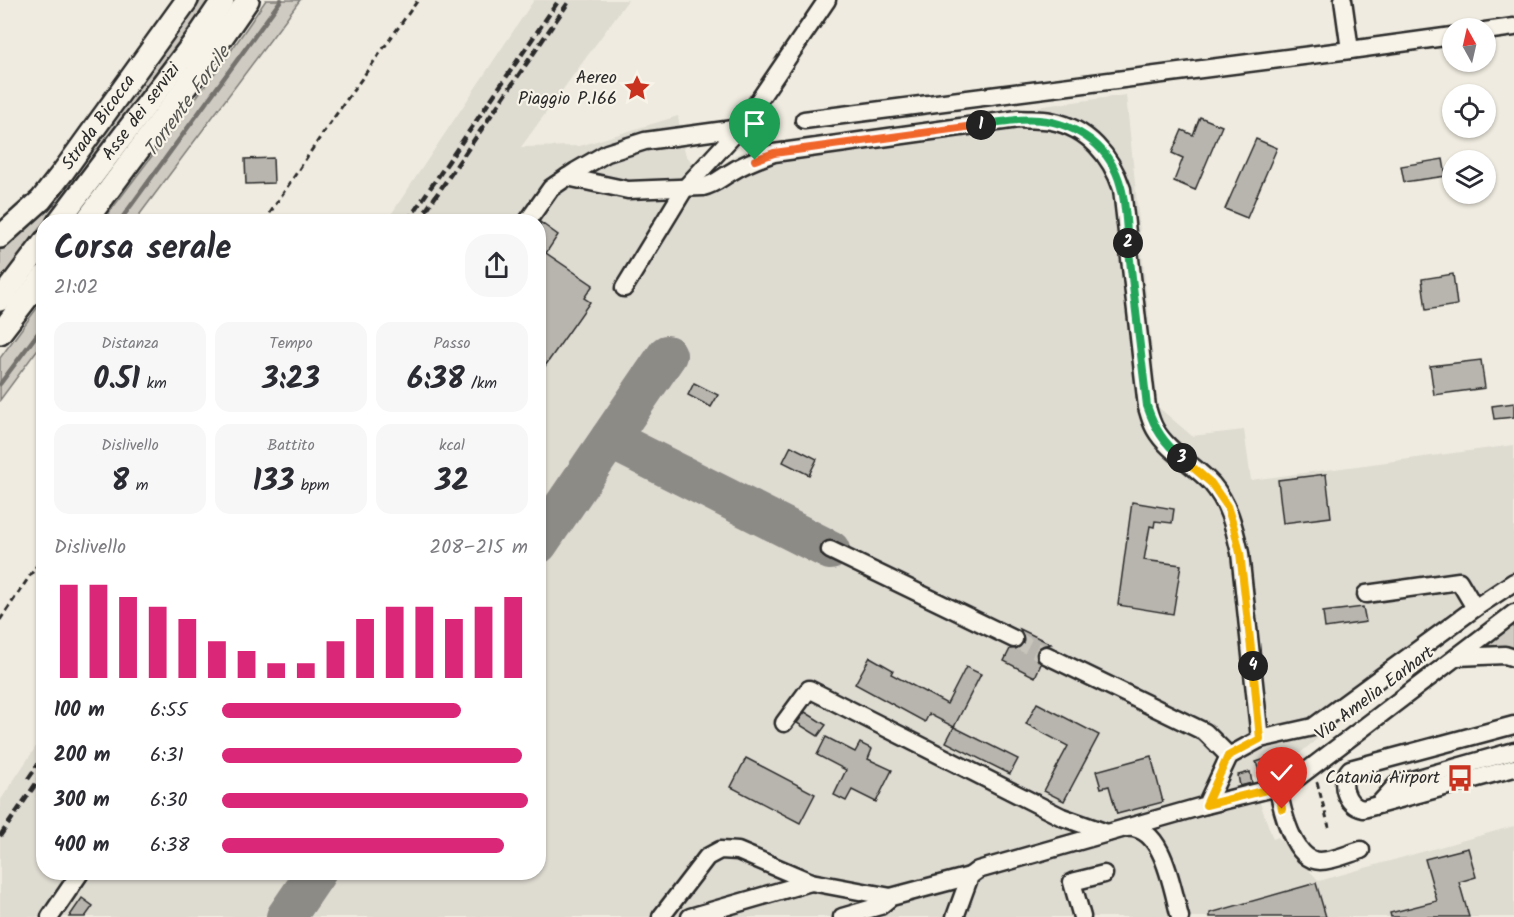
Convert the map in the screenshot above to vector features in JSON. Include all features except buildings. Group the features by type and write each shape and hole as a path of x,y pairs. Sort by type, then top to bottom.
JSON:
{"main road":[{"name":"Strada Bicocca","path":"0,237 41,200 88,140 188,0"},
{"name":"Asse dei servizi","path":"64,214 198,37 223,0"},
{"name":"Asse dei servizi","path":"91,214 248,0"},
{"path":"0,300 36,253"},
{"path":"0,333 36,286"}],"street":[{"path":"624,288 685,188 740,128 827,0"},
{"path":"1343,0 1350,50"},
{"path":"1496,29 1514,27"},
{"path":"804,120 1442,37"},
{"path":"567,177 628,190 685,188 715,184 733,171 774,153 1018,119 1051,121 1076,129 1102,149 1116,171 1122,189 1147,406 1155,428 1171,449 1211,483 1227,506 1234,528 1240,553 1260,739"},
{"path":"534,214 551,189 607,153 645,141 740,128"},
{"path":"830,550 1014,639"},
{"path":"1366,594 1459,581 1474,608"},
{"path":"1206,805 1228,756 1260,739 1313,727 1474,608 1514,582"},
{"name":"Via Amelia Earhart","path":"891,897 970,876 978,870 1107,833 1278,787 1296,779 1514,613"},
{"path":"1046,655 1205,732 1228,756"},
{"path":"1457,657 1505,655 1514,658"},
{"path":"784,723 809,689 1062,817 1107,833"},
{"path":"1514,726 1350,769 1344,778 1350,803 1355,808 1363,809 1514,768"},
{"path":"1377,806 1397,784 1514,752"},
{"path":"1278,787 1285,819 1305,855 1318,861 1361,850"},
{"path":"1161,853 1162,837 1168,823 1185,811"},
{"path":"1054,849 1067,837 1066,823 1062,817"},
{"path":"1125,828 1137,829 1152,838 1161,853 1180,917"},
{"path":"660,917 707,857 720,850 738,851 811,882 891,897"},
{"path":"1082,917 1072,882 1104,874"},
{"path":"955,917 964,898 970,876"},
{"path":"50,917 75,880"},
{"path":"690,917 811,882"},
{"path":"842,917 880,906 891,897"},
{"path":"964,898 969,917"}],"path":[{"path":"269,214 325,130 418,0"},
{"path":"0,620 36,567"}],"shaded area":[{"path":"201,0 210,0 50,214 36,214 36,233 0,281 0,247 72,175"},
{"path":"266,0 300,0 140,214 108,214 226,58"},
{"path":"534,0 628,0 521,147 580,146 678,116 682,144 687,158 709,176 735,155 764,143 1126,95 1158,407 1192,436 1244,430 1251,480 1514,445 1514,588 1377,690 1294,758 1292,766 1251,778 1273,839 1278,837 1319,881 1514,826 1514,917 0,917 0,801 36,747 36,880 546,880 546,214 391,214"},
{"path":"36,309 36,351 0,400 0,358"},
{"path":"1514,622 1514,651 1475,649"}],"waterway":[{"name":"Torrente Forcile","path":"125,214 281,0"},
{"name":"Torrente Forcile","path":"0,384 36,336"}],"taxiway":[{"path":"546,532 667,355"},
{"path":"610,439 830,550"},
{"path":"286,917 311,880"}],"tunnel":[{"path":"1014,639 1046,655"}],"railway":[{"path":"412,214 559,0"},
{"path":"423,214 570,0"},
{"path":"28,779 36,768"},
{"path":"0,836 36,784"}],"place":[{"name":"Aereo Piaggio P.166","path":"637,88"},
{"name":"Catania Airport","path":"1460,778"}],"route":[{"path":"755,160 774,153 1018,119 1051,121 1076,129 1102,149 1116,171 1122,189 1147,406 1155,428 1171,449 1211,483 1227,506 1240,553 1260,739 1228,756 1206,805 1278,787 1282,809"}]}
